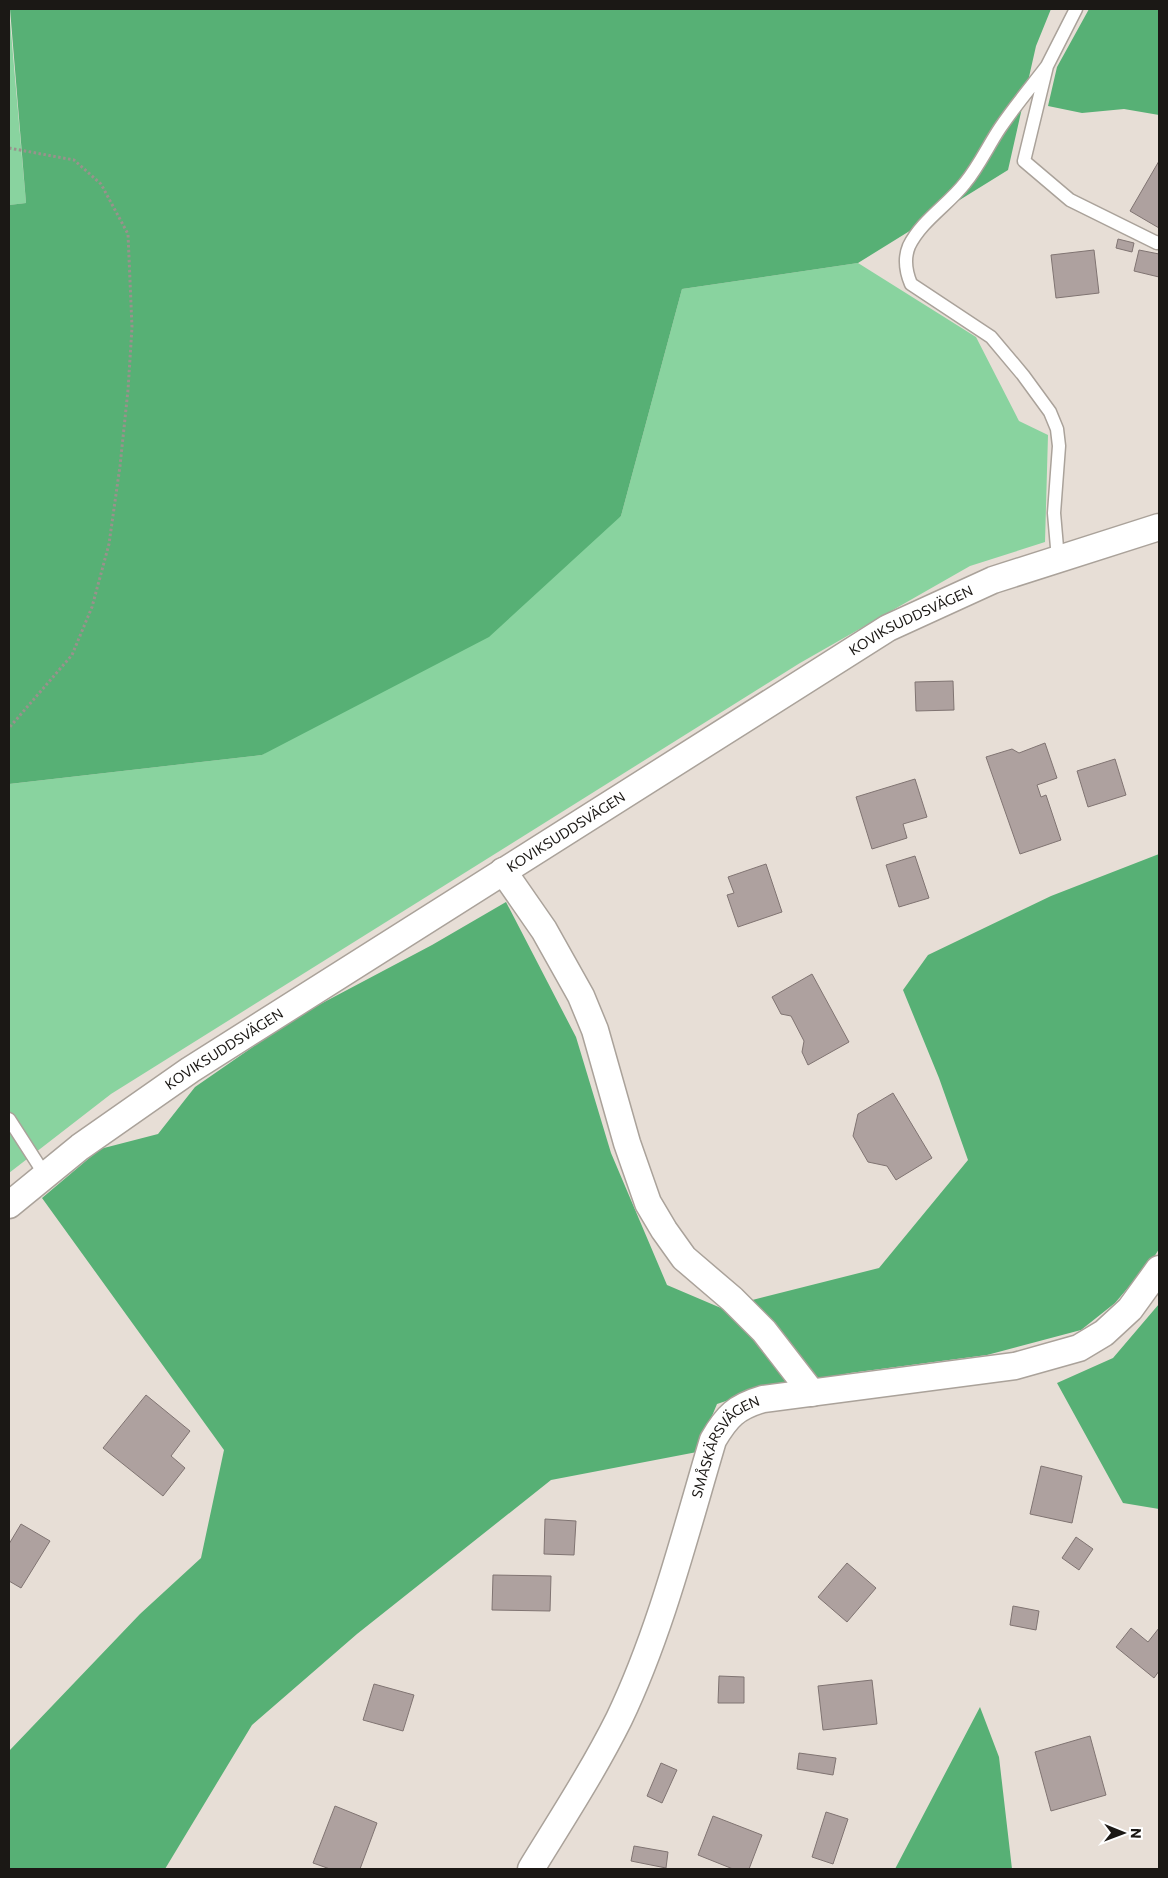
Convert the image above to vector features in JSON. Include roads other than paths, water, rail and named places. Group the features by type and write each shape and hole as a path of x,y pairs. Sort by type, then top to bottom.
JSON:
{"street":[{"name":"KOVIKSUDDSVÄGEN","path":"9,1204 80,1147 190,1070 888,628 993,580 1159,527"},
{"path":"503,871 544,930 581,996 595,1030 627,1143 648,1203 684,1258 764,1331 812,1393"},
{"name":"SMÅSKÄRSVÄGEN","path":"530,1869 586,1780 619,1718 660,1618 712,1440 726,1418 742,1407 763,1399 1015,1366 1079,1348 1104,1333 1130,1309 1159,1269"}],"lane":[{"path":"1058,559 1054,513 1059,446 1057,429 1050,412 1023,375 991,338 911,284 907,274 906,260 909,247 919,232 936,211 956,195 967,181 1000,128 1047,66 1076,9"},
{"path":"1047,66 1024,161 1070,200 1157,243 1159,242"},
{"path":"9,1119 45,1175"}]}
